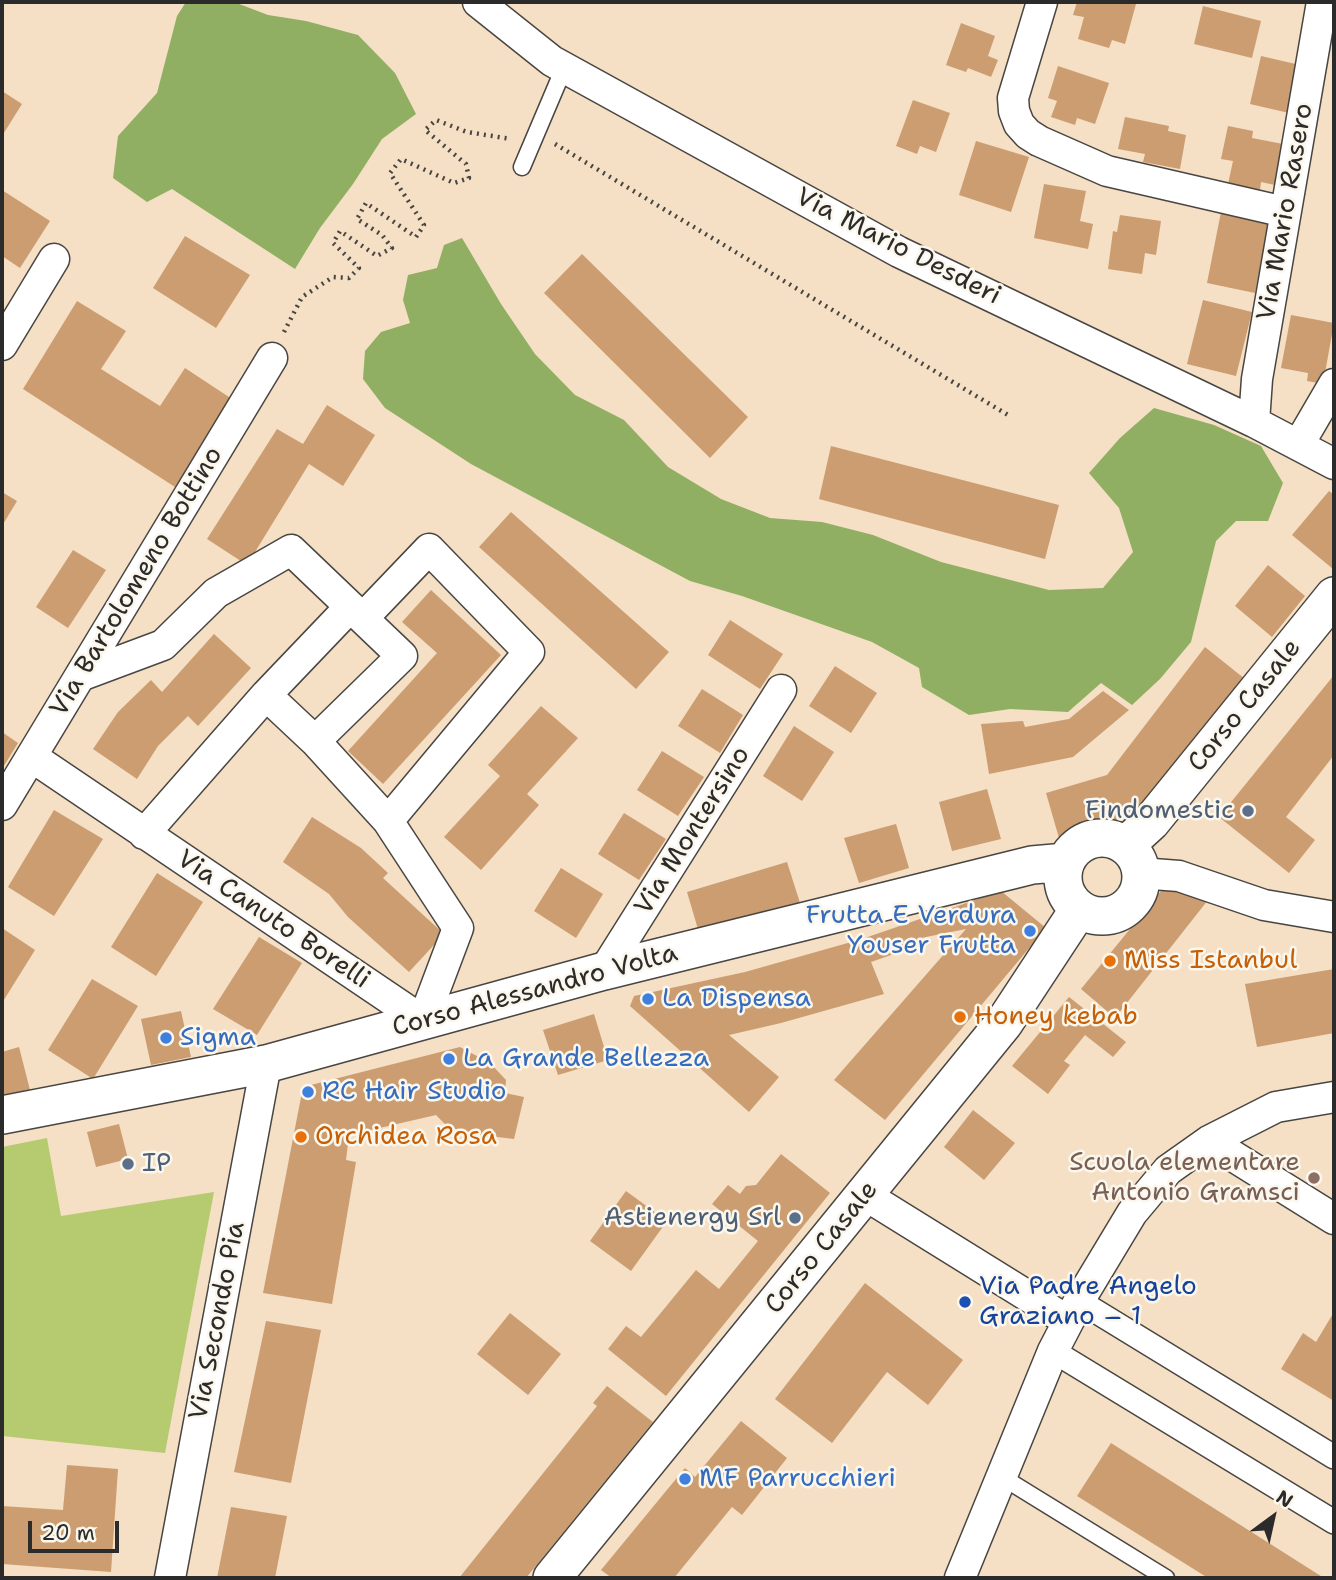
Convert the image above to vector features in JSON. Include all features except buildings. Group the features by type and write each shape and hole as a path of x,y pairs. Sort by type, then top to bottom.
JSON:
{"street":[{"name":"Via Mario Desderi","path":"478,2 552,61 899,252 1254,422 1334,464"},
{"path":"1042,2 1013,98 1019,124 1028,134 1107,171 1285,212"},
{"name":"Via Mario Rasero","path":"1254,422 1257,379 1322,2"},
{"path":"2,345 54,259"},
{"name":"Via Bartolomeno Bottino","path":"2,805 272,358"},
{"path":"1299,444 1334,384"},
{"name":"Via Canuto Borelli","path":"145,834 266,695 429,549 529,652 388,821"},
{"path":"80,676 163,645 216,593 291,550 402,656 315,741"},
{"name":"Corso Casale","path":"1133,859 1151,822 1332,602"},
{"name":"Via Montersino","path":"604,971 782,691"},
{"path":"266,695 315,741 388,821 458,928 423,1021"},
{"name":"Via Canuto Borelli","path":"32,757 423,1021"},
{"path":"1133,859 1137,894 1129,905 1118,912 1105,916 1092,914 1079,909 1070,899 1063,875 1066,862 1081,844 1092,839 1115,840 1133,859 1179,876 1264,905 1334,917"},
{"name":"Corso Alessandro Volta","path":"2,1115 266,1064 604,971 1032,865 1066,862"},
{"name":"Corso Casale","path":"552,1578 1004,1023 1079,909"},
{"name":"Via Secondo Pia","path":"170,1578 266,1064"},
{"path":"960,1578 1053,1351 1073,1311 1132,1213 1168,1170 1209,1140 1276,1107 1334,1097"},
{"path":"1209,1140 1334,1219"},
{"path":"864,1195 1334,1457"},
{"path":"1053,1351 1334,1522"}],"lane":[{"path":"522,167 564,68"},
{"path":"1002,1477 1166,1578"}],"path":[{"path":"272,358 302,297 333,277 349,278 359,268 333,243 340,231 377,256 392,248 382,235 357,219 366,203 416,237 424,225 390,173 401,159 454,183 469,178 466,164 425,130 436,120 467,132 534,138 1008,415"}],"green space":[{"path":"186,2 234,2 268,15 306,21 358,35 395,73 416,114 382,139 295,269 172,189 147,202 113,178 118,136 157,93 177,16"},
{"path":"462,238 501,304 535,354 575,395 624,420 668,467 721,499 770,518 822,522 873,535 941,562 1049,590 1103,588 1133,552 1119,508 1089,473 1120,438 1154,408 1214,425 1261,446 1283,483 1268,521 1236,521 1216,541 1191,642 1160,679 1132,705 1101,683 1068,712 1010,709 969,715 922,687 919,668 872,642 742,596 690,581 471,464 385,408 363,379 365,351 381,332 410,323 403,300 408,275 437,268 444,245"},
{"path":"47,1138 61,1216 214,1192 165,1453 2,1436 2,1147"}],"place":[{"name":"Findomestic","path":"1248,811"},
{"name":"Frutta E Verdura Youser Frutta","path":"1030,931"},
{"name":"Miss Istanbul","path":"1110,961"},
{"name":"La Dispensa","path":"648,999"},
{"name":"Honey kebab","path":"960,1017"},
{"name":"Sigma","path":"166,1038"},
{"name":"La Grande Bellezza","path":"449,1059"},
{"name":"RC Hair Studio","path":"308,1092"},
{"name":"Orchidea Rosa","path":"301,1137"},
{"name":"IP","path":"128,1164"},
{"name":"Scuola elementare Antonio Gramsci","path":"1314,1178"},
{"name":"Astienergy Srl","path":"795,1218"},
{"name":"Via Padre Angelo Graziano – 1","path":"965,1302"},
{"name":"MF Parrucchieri","path":"685,1479"}]}
